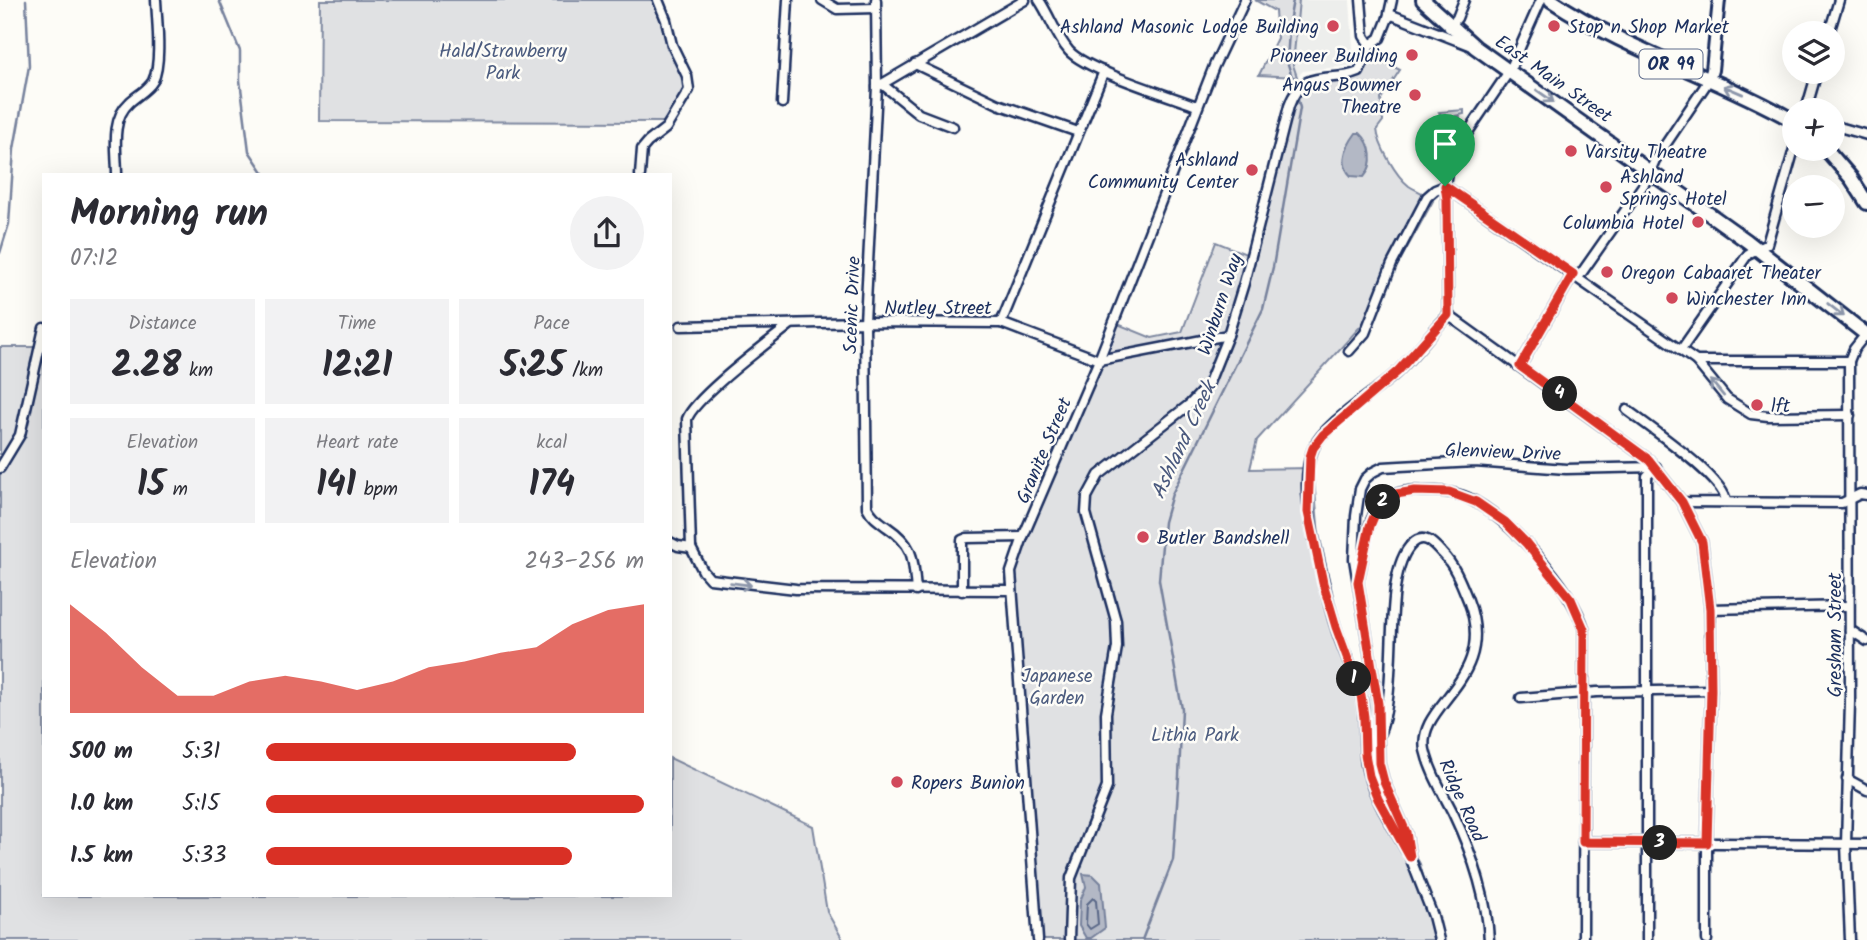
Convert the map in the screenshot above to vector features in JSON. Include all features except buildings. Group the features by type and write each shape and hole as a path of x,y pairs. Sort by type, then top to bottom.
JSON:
{"main road":[{"name":"East Main Street","path":"1423,0 1475,47 1758,248 1867,334"},
{"name":"OR 99","path":"1551,0 1617,39 1782,115"},
{"path":"1837,161 1852,178 1867,203"}],"street":[{"path":"117,173 118,121 121,112 148,88 154,79 156,0"},
{"path":"640,173 642,149 666,128 688,90 687,76 672,45 658,0"},
{"path":"782,103 788,0"},
{"path":"822,0 837,9 876,4"},
{"path":"953,127 919,114 879,86 1026,0"},
{"path":"1039,0 1070,52 1104,71 1197,106"},
{"name":"Granite Street","path":"1038,940 1011,572 1023,537 1099,360 1213,66 1245,0"},
{"path":"1361,0 1364,36 1370,45"},
{"path":"1388,18 1392,0"},
{"path":"1435,32 1442,32 1452,25 1465,0"},
{"path":"1410,857 1378,799 1369,776 1361,695 1323,583 1308,512 1309,467 1313,448 1323,435 1398,371 1448,315 1445,186 1449,160 1510,70 1541,0"},
{"path":"1520,366 1575,276 1646,181 1655,160 1709,80 1719,0"},
{"path":"1833,21 1839,0"},
{"name":"Scenic Drive","path":"876,4 879,86 865,323 867,508 873,517 898,534 910,548 916,591"},
{"path":"1388,18 1395,15 1475,47"},
{"name":"Winburn Way","path":"1069,940 1071,878 1107,787 1106,713 1117,647 1116,621 1086,513 1090,488 1103,472 1180,413 1205,390 1244,284 1292,97 1305,83 1315,78 1359,72 1370,45 1380,38 1388,18"},
{"path":"915,64 998,104 1078,132"},
{"path":"1001,323 1104,71"},
{"path":"1845,129 1867,135"},
{"path":"1681,351 1748,254 1765,246 1769,241 1791,161"},
{"path":"1445,186 1696,361 1727,399 1751,414 1850,415"},
{"path":"1349,351 1365,333 1392,264 1427,197 1445,186"},
{"path":"1448,315 1625,441 1656,467 1682,502 1702,542 1710,609 1707,940"},
{"name":"Nutley Street","path":"681,326 1001,323 1099,360"},
{"path":"791,324 710,391 689,413 687,429 691,548 709,579 796,589 1011,590"},
{"path":"1696,361 1849,361 1854,349 1867,334"},
{"path":"1099,360 1227,335"},
{"path":"0,468 20,435 42,337"},
{"name":"Gresham Street","path":"1849,361 1850,629 1846,844 1850,940"},
{"path":"1627,410 1679,448 1717,482 1726,495 1726,502"},
{"name":"Glenview Drive","path":"1439,940 1433,916 1410,857 1406,832 1381,772 1376,688 1354,559 1357,501 1365,479 1383,467 1475,462 1566,469 1656,467"},
{"path":"1647,940 1647,476 1656,467"},
{"path":"1358,582 1374,514 1389,497 1402,492 1449,492 1468,498 1505,522 1557,580 1576,607 1584,629 1583,940"},
{"path":"1682,502 1842,503 1860,494 1867,495"},
{"path":"961,591 961,540 1023,537"},
{"name":"Ridge Road","path":"1377,740 1388,708 1399,568 1402,558 1413,543 1421,539 1429,540 1447,558 1460,581 1472,617 1474,641 1465,673 1430,720 1425,749 1429,765 1464,838 1483,892 1489,940"},
{"path":"672,543 678,547 691,548"},
{"path":"1710,609 1849,606"},
{"path":"1850,629 1867,641"},
{"path":"1521,698 1597,692 1711,690"},
{"path":"1847,779 1867,790"},
{"path":"1583,842 1867,844"}],"shaded area":[{"path":"1299,0 1350,0 1354,65 1303,71 1297,77 1293,65"}],"green space":[{"name":"Hald/Strawberry Park","path":"320,0 654,0 670,50 686,82 675,108 663,122 319,121"},
{"path":"1255,0 1299,0 1293,65 1297,77 1259,75 1277,38 1275,11"},
{"name":"Lithia Park","path":"1370,55 1400,70 1381,99 1383,121 1377,129 1384,151 1404,181 1433,201 1369,317 1257,440 1250,469 1313,468 1320,548 1336,618 1359,677 1371,771 1376,787 1420,864 1439,940 1038,940 1011,572 1113,322 1152,338 1182,332 1216,242 1251,256 1289,106 1301,86 1351,75"},
{"path":"1464,110 1464,114 1455,116 1460,119 1455,120 1455,125 1439,121 1442,117 1439,112"},
{"path":"0,347 42,347 42,897 672,897 672,759 813,826 827,912 843,940 0,940"}],"water":[{"path":"1356,133 1360,133 1364,138 1371,154 1370,166 1364,177 1351,176 1344,160 1347,148"},
{"path":"1083,874 1093,875 1101,883 1105,928 1091,938 1086,938 1079,926 1080,901 1086,887"}],"waterway":[{"path":"0,253 9,224 14,149 29,66 26,0"},
{"path":"219,0 240,51 240,80 249,151 264,173"},
{"name":"Ashland Creek","path":"1293,0 1287,61 1296,90"},
{"name":"Ashland Creek","path":"1142,940 1173,860 1179,776 1182,709 1159,580 1164,522 1172,494 1263,309 1273,267 1300,108 1297,96"}],"place":[{"name":"Ashland Masonic Lodge Building","path":"1333,26"},
{"name":"Stop n Shop Market","path":"1554,26"},
{"name":"Pioneer Building","path":"1412,55"},
{"name":"Angus Bowmer Theatre","path":"1415,95"},
{"name":"Varsity Theatre","path":"1571,151"},
{"name":"Ashland Community Center","path":"1252,170"},
{"name":"Ashland Springs Hotel","path":"1606,187"},
{"name":"Columbia Hotel","path":"1698,222"},
{"name":"Oregon Cabaaret Theater","path":"1607,272"},
{"name":"Winchester Inn","path":"1672,298"},
{"name":"lft","path":"1757,405"},
{"name":"Butler Bandshell","path":"1143,537"},
{"name":"Ropers Bunion","path":"897,782"}],"route":[{"path":"1445,186 1573,274 1520,366 1649,460 1682,502 1702,542 1710,609 1707,843 1583,842 1584,629 1581,617 1557,580 1505,522 1468,498 1449,492 1402,492 1384,501 1374,514 1358,582 1378,704 1379,763 1384,782 1406,832 1410,857 1373,789 1366,764 1361,695 1323,583 1308,512 1310,457 1317,441 1398,371 1448,315 1445,186"}],"park label":[{"name":"Japanese Garden","path":"1057,686"}]}
